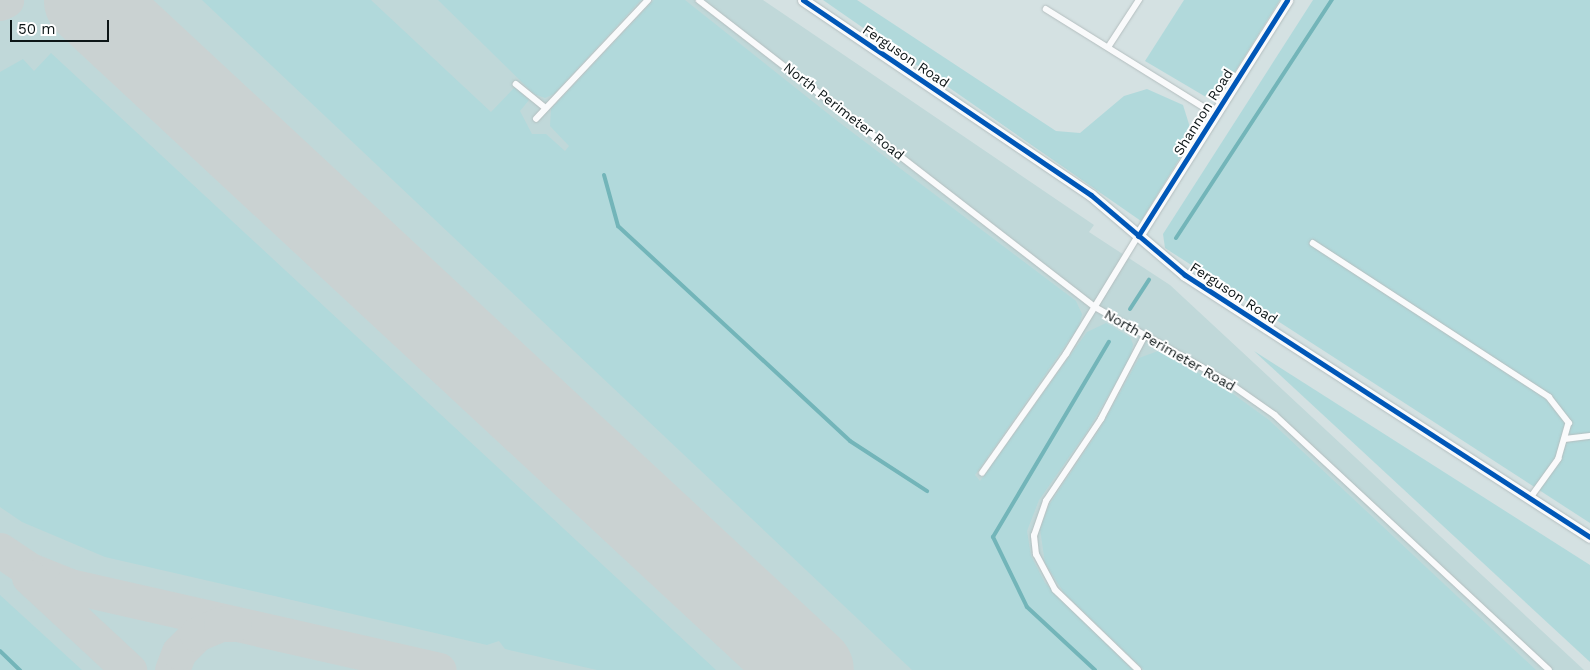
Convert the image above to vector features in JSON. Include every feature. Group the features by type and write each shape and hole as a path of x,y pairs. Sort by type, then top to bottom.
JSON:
{"street":[{"name":"Ferguson Road","path":"803,0 1091,195 1185,276 1590,537"},
{"name":"Shannon Road","path":"1138,236 1287,0"}],"lane":[{"path":"536,118 648,0"},
{"name":"North Perimeter Road","path":"699,0 1095,307 1144,337 1228,382 1275,415 1549,670"},
{"path":"1109,46 1139,0"},
{"path":"1046,9 1109,46 1215,114"},
{"path":"516,84 546,108"},
{"path":"982,473 1095,307 1138,236"},
{"path":"1313,243 1550,397 1569,423 1559,459 1530,499"},
{"path":"1138,670 1055,590 1036,555 1034,536 1046,501 1105,413 1144,337"},
{"path":"1564,439 1590,436"}],"shaded area":[{"path":"0,0 763,0 1094,225 1089,232 1170,285 1584,670 0,670"},
{"path":"202,0 371,0 491,112 515,87 529,100 520,111 532,134 546,134 565,151 569,146 550,126 551,109 654,0 685,0 836,120 1076,301 1082,314 1079,326 975,475 980,481 1087,332 1106,323 1130,337 1133,344 1130,359 1088,430 1039,500 1027,531 1031,556 1045,583 1133,670 912,670"},
{"path":"438,0 641,0 554,94 545,98 534,94"},
{"path":"823,0 857,0 1056,131 1080,133 1124,96 1147,89 1183,105 1193,137 1141,221"},
{"path":"1184,0 1280,0 1228,83 1206,97 1145,61"},
{"path":"1313,0 1590,0 1590,523 1165,248 1163,234"},
{"path":"51,53 716,670 597,670 505,649 499,641 487,645 105,557 22,522 0,507 0,72 23,59 34,71"},
{"path":"1158,351 1222,386 1269,420 1536,670 1144,670 1064,593 1045,563 1040,529 1049,505 1101,427 1139,358"},
{"path":"1254,351 1590,565 1590,662"},
{"path":"0,595 82,670 0,670"}],"waterway":[{"path":"1176,238 1332,0"},
{"path":"604,175 618,226 850,441 927,491"},
{"path":"1130,309 1149,280"},
{"path":"1095,670 1027,607 993,537 1109,342"},
{"path":"0,651 20,670"}],"taxiway":[{"path":"0,3 6,0"},
{"path":"75,0 130,39"},
{"path":"0,550 30,570 70,586 439,670"},
{"path":"29,577 129,670"},
{"path":"172,670 179,652 197,634 221,624 234,624"}],"runway":[{"path":"88,0 809,670"}],"cycle path":[{"path":"803,0 1091,195 1185,275 1590,537"},
{"path":"1138,236 1287,0"}]}
